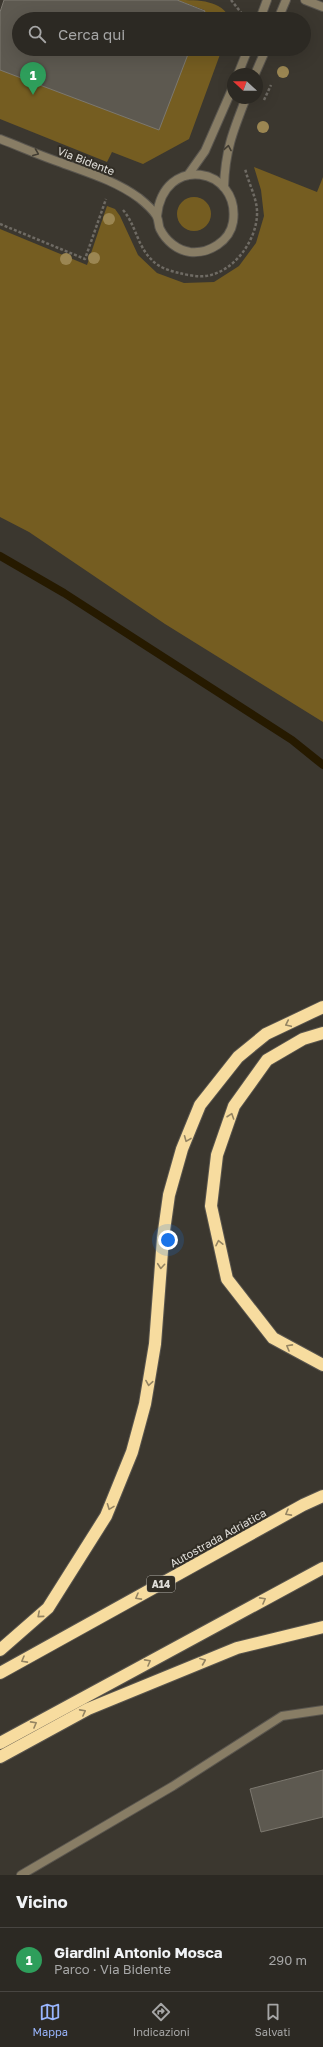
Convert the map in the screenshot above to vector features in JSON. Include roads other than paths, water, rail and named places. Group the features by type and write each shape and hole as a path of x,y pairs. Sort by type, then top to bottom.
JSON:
{"highway":[{"path":"0,1650 48,1608 106,1516 132,1452 145,1404 155,1344 163,1238 169,1195 182,1149 200,1106 238,1057 266,1034 323,1007"},
{"path":"323,1033 303,1039 266,1060 234,1106 217,1155 211,1206 227,1279 273,1338 323,1366"},
{"name":"Autostrada Adriatica","path":"0,1673 303,1505 323,1496"},
{"path":"0,1742 323,1568"},
{"path":"0,1757 88,1709 237,1648 323,1626"}],"street":[{"path":"263,12 267,0"},
{"path":"281,12 286,0"},
{"path":"306,0 323,7"},
{"path":"240,68 245,56"},
{"path":"258,68 263,56"},
{"name":"Via Bidente","path":"188,175 206,151 227,101"},
{"name":"Via Bidente","path":"224,187 225,165 229,141 244,104"},
{"name":"Via Bidente","path":"0,139 114,182 140,199 157,216"},
{"name":"Via Bidente","path":"202,174 214,179 224,187 232,199 234,212 232,225 226,237 216,246 204,251 191,252 178,248 167,240 160,229 157,216 158,202 162,192 169,184 178,178 188,175 202,174"},
{"path":"21,1875 173,1786 282,1716 323,1710"}],"waterway":[{"path":"0,556 64,593 292,740 323,765"}],"place":[{"name":"Giardini Antonio Mosca","path":"33,95"}]}
